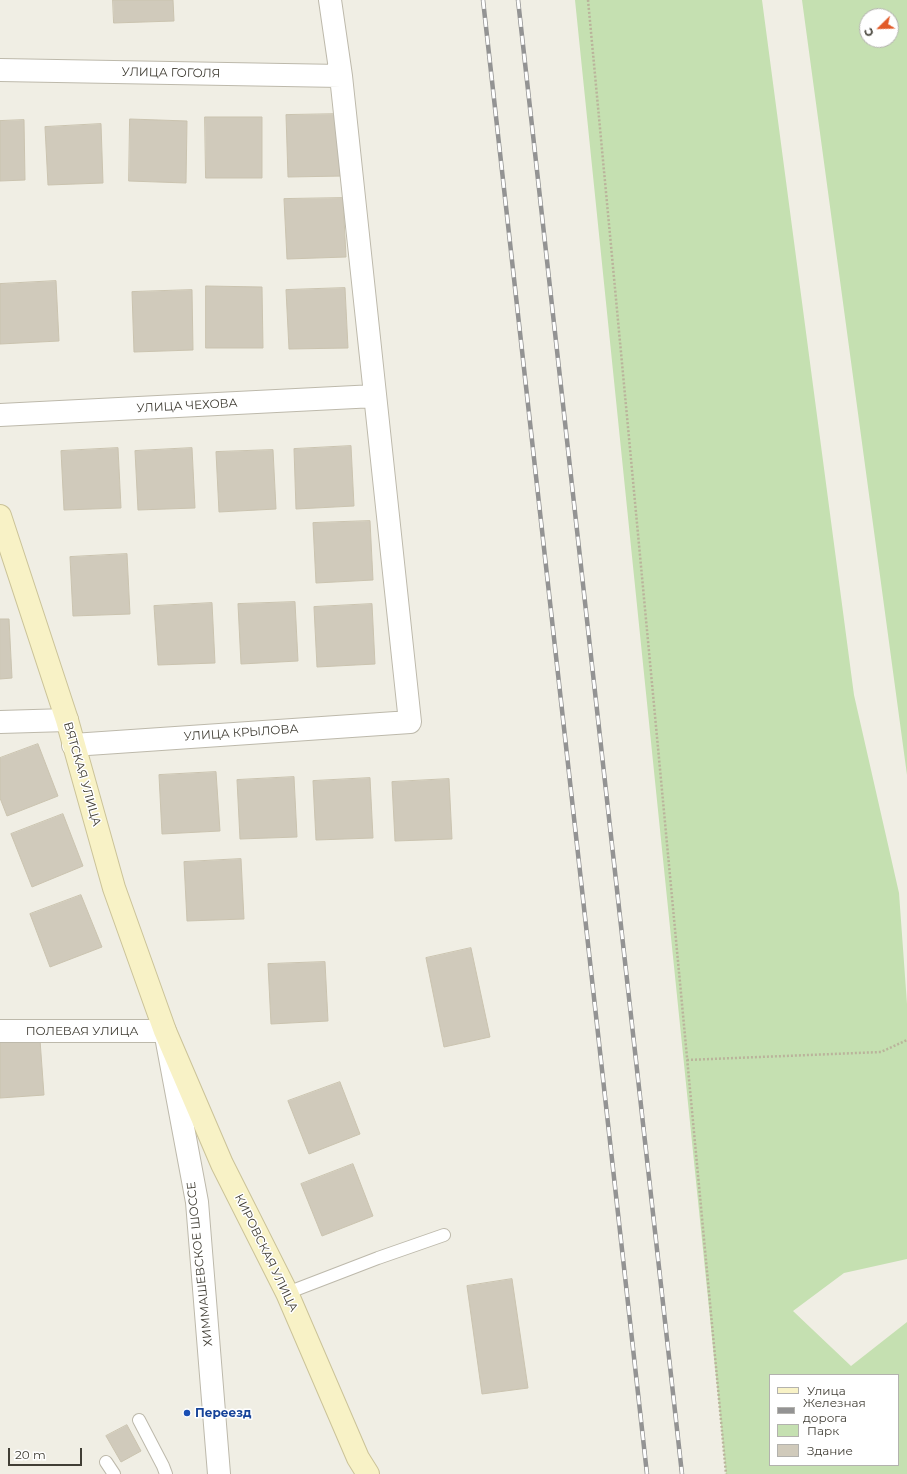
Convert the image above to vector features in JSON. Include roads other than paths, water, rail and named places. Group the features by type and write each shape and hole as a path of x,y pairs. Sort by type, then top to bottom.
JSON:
{"main road":[{"name":"ВЯТСКАЯ УЛИЦА","path":"0,516 67,720 114,888 164,1031"},
{"name":"КИРОВСКАЯ УЛИЦА","path":"164,1031 222,1164 287,1293 358,1458 368,1474"}],"street":[{"path":"330,0 341,76 375,396"},
{"name":"УЛИЦА ГОГОЛЯ","path":"0,70 341,76"},
{"name":"УЛИЦА ЧЕХОВА","path":"0,415 375,396"},
{"name":"УЛИЦА КРЫЛОВА","path":"73,745 410,722 375,396"},
{"path":"0,722 67,720"},
{"name":"ПОЛЕВАЯ УЛИЦА","path":"0,1031 164,1031"},
{"name":"ХИММАШЕВСКОЕ ШОССЕ","path":"164,1031 197,1202 219,1474"}],"lane":[{"path":"287,1293 378,1258 444,1235"},
{"path":"139,1420 166,1474"},
{"path":"106,1462 114,1474"}],"railway":[{"path":"483,0 647,1474"},
{"path":"518,0 682,1474"}],"place":[{"name":"Переезд","path":"187,1413"}]}
